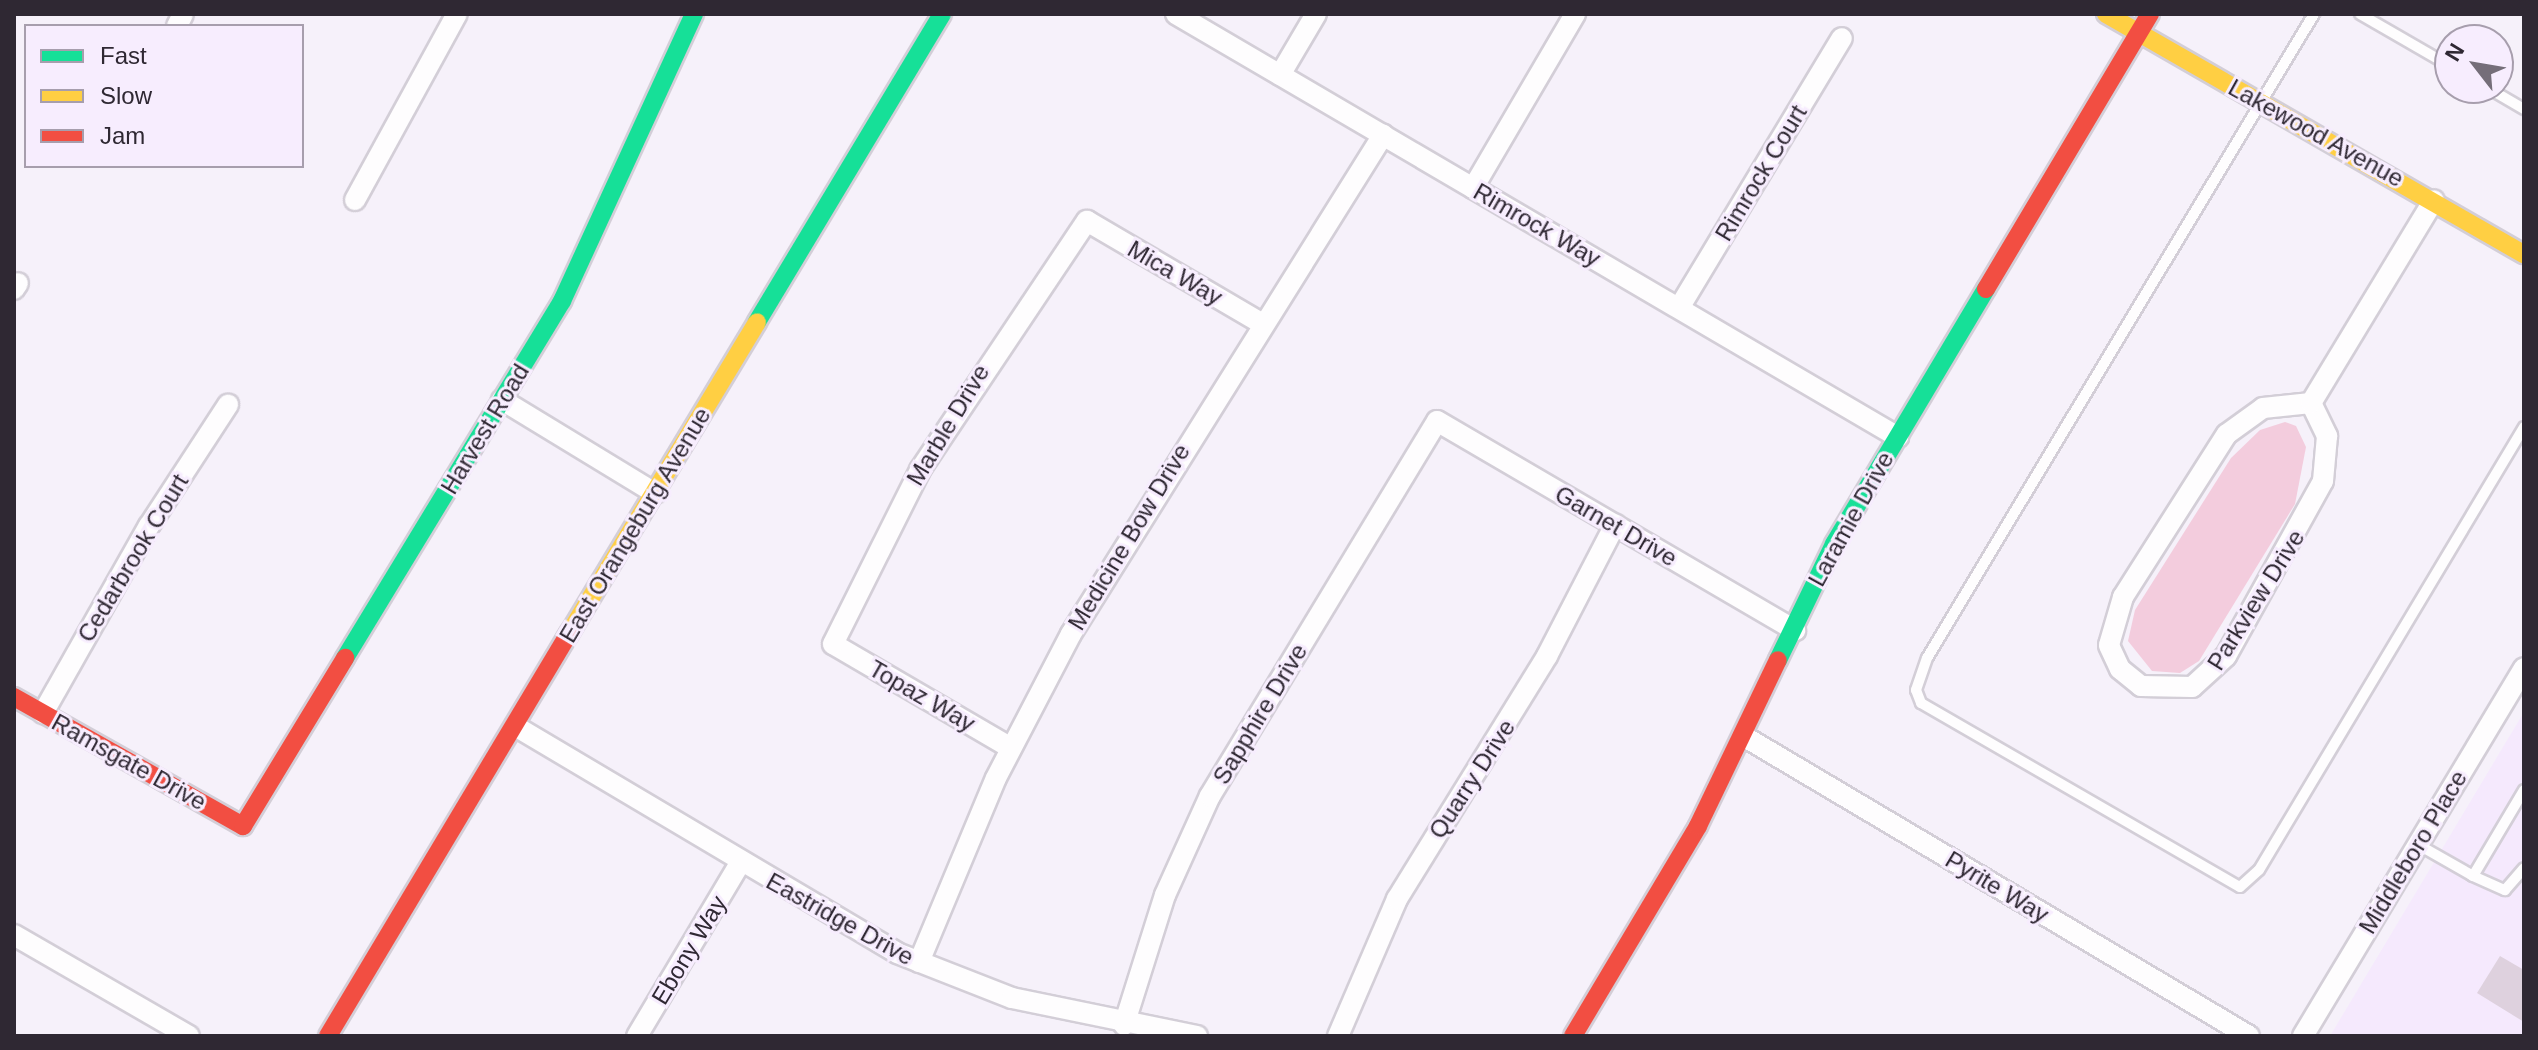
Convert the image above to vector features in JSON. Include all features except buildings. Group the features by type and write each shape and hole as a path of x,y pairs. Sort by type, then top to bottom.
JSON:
{"street":[{"path":"355,200 457,14"},
{"name":"Harvest Road","path":"243,826 502,400 594,240 694,14"},
{"name":"East Orangeburg Avenue","path":"328,1036 942,14"},
{"name":"Rimrock Way","path":"1176,14 1898,437"},
{"path":"1280,75 1316,14"},
{"path":"1473,188 1575,14"},
{"name":"Lakewood Avenue","path":"2106,14 2524,254"},
{"name":"Laramie Drive","path":"1573,1036 1745,737 1834,544 2150,14"},
{"name":"Rimrock Court","path":"1679,308 1842,38"},
{"name":"Medicine Bow Drive","path":"919,962 1011,748 1125,540 1383,135"},
{"path":"2311,403 2434,200"},
{"name":"Mica Way","path":"1087,221 1264,325"},
{"name":"Marble Drive","path":"833,644 952,416 1087,221"},
{"path":"502,400 655,493"},
{"name":"Parkview Drive","path":"2311,403 2327,436 2323,481 2226,656 2192,687 2141,686 2120,669 2109,645 2123,597 2227,434 2263,408 2311,403"},
{"name":"Cedarbrook Court","path":"43,713 149,526 228,405"},
{"name":"Garnet Drive","path":"1437,421 1795,630"},
{"name":"Sapphire Drive","path":"1124,1025 1165,895 1210,796 1437,421"},
{"name":"Quarry Drive","path":"1338,1036 1397,899 1547,656 1615,525"},
{"name":"Topaz Way","path":"833,644 1011,748"},
{"name":"Middleboro Place","path":"2303,1036 2524,668"},
{"name":"Ramsgate Drive","path":"14,697 243,826"},
{"name":"Eastridge Drive","path":"515,726 740,863 919,962 1012,998 1124,1025 1197,1036"},
{"name":"Pyrite Way","path":"1745,737 2249,1036"},
{"name":"Ebony Way","path":"637,1036 740,863"},
{"path":"17,944 189,1036"}],"lane":[{"path":"2314,14 1927,658 1916,690 1921,703 2240,887 2259,870 2524,427"},
{"path":"2360,14 2434,57"},
{"path":"2473,876 2524,790"},
{"path":"2417,844 2473,876 2505,890 2524,868"}],"shaded area":[{"path":"2285,422 2296,426 2306,447 2295,504 2199,661 2180,673 2152,671 2128,641 2135,610 2231,458 2260,430"},
{"path":"2524,712 2524,1036 2330,1036"}],"traffic: fast":[{"path":"345,658 562,301 694,14"},
{"path":"757,322 942,14"},
{"path":"1778,660 1834,544 1986,289"}],"traffic: slow":[{"path":"2106,14 2524,254"},
{"path":"569,634 757,322"}],"traffic: jam":[{"path":"1986,289 2150,14"},
{"path":"328,1036 569,634"},
{"path":"14,697 243,826 345,658"},
{"path":"1573,1036 1698,826 1778,660"}]}
